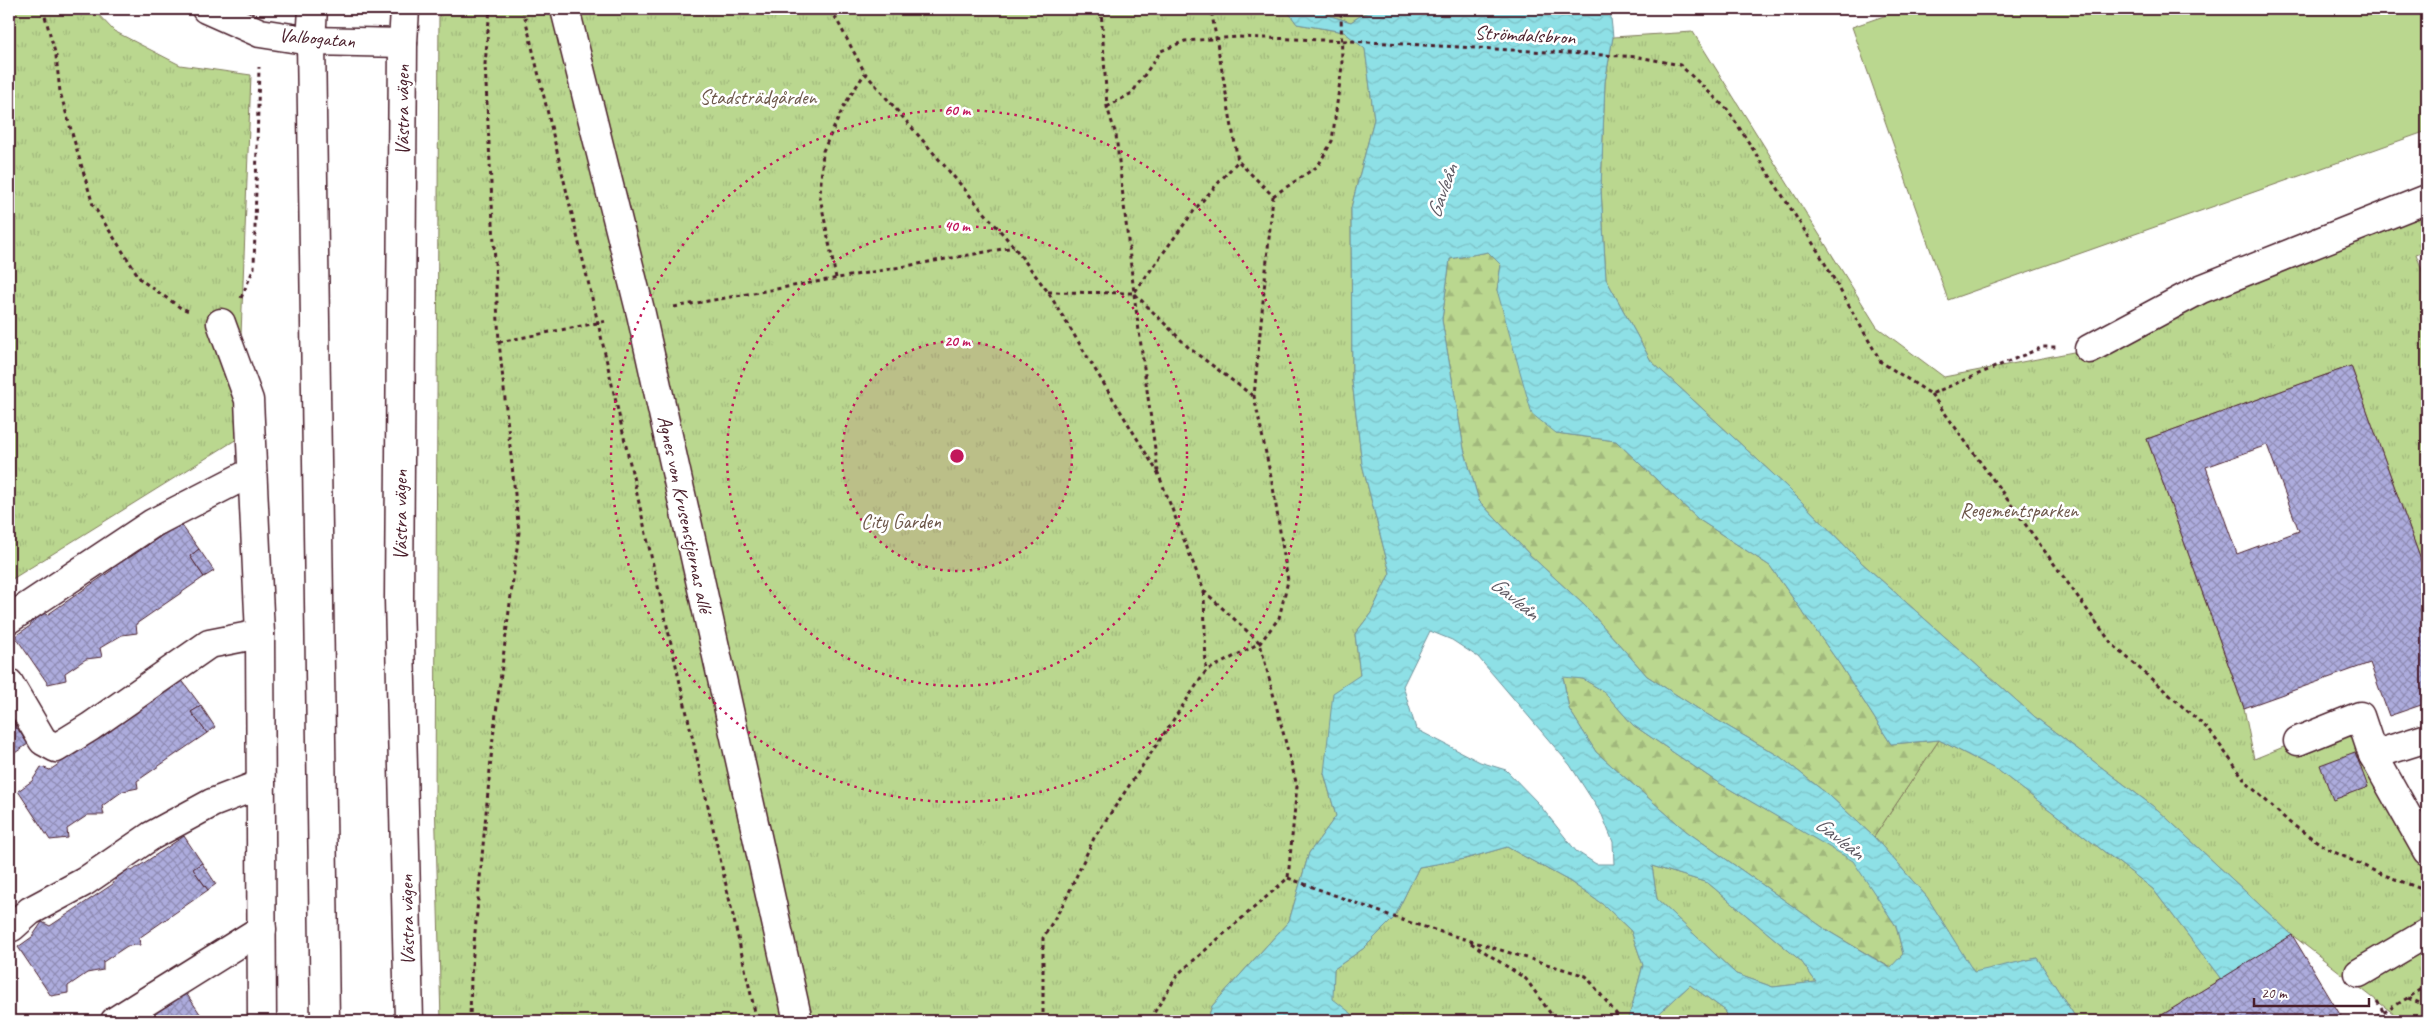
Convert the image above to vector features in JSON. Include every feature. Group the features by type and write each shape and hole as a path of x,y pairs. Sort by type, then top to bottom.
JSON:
{"street":[{"name":"Valbogatan","path":"206,9 260,32 311,41 403,43"},
{"path":"313,9 311,41 325,1021"},
{"name":"Västra vägen","path":"405,9 403,43 399,599 409,1021"},
{"name":"Agnes von Krusenstjernas allé","path":"565,9 641,314 798,1021"},
{"path":"2089,349 2200,290 2427,199"},
{"path":"221,322 249,400 260,634 262,1021"},
{"path":"9,619 153,523 252,472"},
{"path":"9,683 43,741 56,748 90,727 209,644 260,634"},
{"path":"2298,741 2360,716 2373,755 2427,851"},
{"path":"2373,755 2427,738"},
{"path":"12,927 30,911 84,882 151,836 212,803 261,784"},
{"path":"115,1021 262,929"},
{"path":"2360,973 2427,933"}],"path":[{"path":"43,9 56,56 60,92 93,205 141,280 181,308 221,322 239,303 254,268 260,32"},
{"path":"470,1021 471,976 492,747 519,532 499,342 485,64 490,9"},
{"path":"523,9 598,323 757,1021"},
{"path":"831,9 865,73 1014,247 1048,292 1158,473 1204,591 1206,671"},
{"path":"1101,9 1107,108 1116,135 1134,293 1158,473"},
{"path":"1043,1021 1043,938 1065,901 1094,838 1206,671 1260,643 1279,618 1288,581 1266,449 1254,396 1273,196 1238,160 1218,38 1211,9"},
{"path":"1273,196 1318,166 1332,142 1342,66 1341,9"},
{"name":"Strömdalsbron","path":"1107,108 1132,93 1160,51 1185,41 1218,38 1350,40 1639,57 1680,65 1728,110 1819,253 1881,362 1932,394"},
{"path":"836,278 820,197 823,151 845,104 865,73"},
{"path":"1134,293 1196,208 1238,160"},
{"path":"499,342 836,278 1014,247"},
{"path":"1048,292 1134,293 1189,348 1254,396"},
{"path":"2089,349 2043,347 1932,394 2112,644 2209,730 2247,784 2290,823 2328,849 2379,873 2427,891"},
{"path":"1149,1021 1178,974 1288,878 1296,786 1260,643 1204,591"},
{"path":"1288,878 1305,882 1405,921 1586,976 1618,1019 1622,1021"},
{"path":"1466,940 1526,978 1553,1018 1553,1021"},
{"path":"2370,1021 2427,986"},
{"path":"2408,998 2427,1006"}],"green space":[{"path":"9,9 93,9 114,31 180,65 251,75 237,439 9,581 9,46 13,33"},
{"name":"City Garden","path":"439,9 1286,9 1297,24 1344,32 1365,48 1374,119 1351,208 1352,381 1362,464 1390,573 1371,613 1355,634 1360,675 1324,773 1336,816 1309,853 1289,921 1212,1006 1207,1021 441,1021 435,796"},
{"path":"1321,9 1379,9 1363,14 1351,22 1327,15"},
{"path":"1904,9 2427,9 2427,131 1948,300 1852,27"},
{"name":"Regementsparken","path":"1693,32 1877,327 1944,377 2089,349 2427,201 2427,250 2416,254 2427,283 2427,577 2351,366 2147,439 2244,708 2254,759 2360,716 2427,845 2427,1021 2403,1021 2292,935 2158,810 2035,717 1862,563 1788,488 1651,361 1606,279 1601,189 1605,82 1613,37"},
{"path":"1488,252 1501,265 1497,290 1556,433 1616,441 1698,519 1770,566 1841,666 1891,744 1939,740 1874,837 1831,797 1779,756 1703,712 1647,676 1585,606 1530,555 1479,501 1464,449 1442,320 1450,259"},
{"path":"1563,676 1583,679 1603,691 1633,725 1714,780 1854,861 1896,926 1903,954 1891,968 1828,931 1686,831 1596,752 1569,709"},
{"path":"1939,740 1999,771 2153,889 2221,979 2152,1021 2078,1021 2037,958 1974,973 1927,897 1874,837"},
{"path":"1507,847 1569,881 1605,906 1631,931 1643,965 1628,1021 1361,1021 1332,1000 1334,969 1364,948 1394,918 1419,867 1465,859"},
{"path":"1652,866 1708,883 1801,961 1816,982 1773,987 1736,974 1657,899"},
{"path":"1690,985 1726,1011 1725,1021 1651,1021"}],"water":[{"name":"Gavleån","path":"1286,9 1321,9 1327,15 1351,22 1363,14 1379,9 1610,9 1613,37 1605,82 1601,189 1606,279 1651,361 1788,488 1862,563 2035,717 2158,810 2292,935 2221,979 2153,889 1999,771 1939,740 1891,744 1841,666 1770,566 1698,519 1616,441 1556,433 1532,414 1497,290 1501,265 1488,252 1450,259 1442,320 1464,449 1479,501 1530,555 1585,606 1647,676 1703,712 1779,756 1831,797 1874,837 1927,897 1974,972 2037,958 2078,1021 1725,1021 1726,1011 1690,985 1651,1021 1628,1021 1643,965 1631,931 1605,906 1569,881 1507,847 1465,859 1419,867 1394,918 1364,948 1334,969 1333,999 1361,1021 1207,1021 1212,1006 1289,921 1309,853 1336,816 1324,773 1333,693 1360,675 1355,634 1371,613 1390,573 1362,464 1352,381 1351,208 1374,119 1365,49 1344,32 1297,24","holes":["1430,631 1452,640 1478,657 1570,765 1602,815 1613,842 1614,864 1596,864 1576,851 1538,803 1506,770 1480,762 1416,729 1403,686","1563,677 1583,679 1603,691 1633,725 1714,780 1853,861 1896,926 1903,954 1890,968 1828,931 1686,831 1596,752 1569,709","1652,866 1708,883 1801,961 1816,982 1773,987 1736,974 1657,899"]}],"building":[{"path":"2351,366 2427,577 2427,703 2389,716 2370,663 2244,708 2147,439","holes":["2267,445 2299,531 2237,554 2206,467"]},
{"path":"180,523 199,549 190,556 204,577 136,624 137,633 122,635 100,648 102,657 86,659 65,673 66,680 48,684 15,636 30,626 38,609 47,615 112,570 120,555 129,558"},
{"path":"199,549 214,571 204,577 190,556"},
{"path":"181,679 201,706 191,712 207,733 137,781 138,788 123,791 102,806 104,815 88,815 67,829 68,838 50,840 18,791 32,781 41,767 50,770"},
{"path":"201,706 215,727 207,733 191,712"},
{"path":"9,716 28,744 9,757"},
{"path":"2355,752 2368,787 2333,800 2320,765"},
{"path":"184,836 202,863 193,869 208,890 139,938 140,945 127,946 103,962 103,970 87,973 68,986 68,993 51,996 18,947 32,937 42,922 50,926 113,884 123,867 132,871"},
{"path":"202,863 216,884 208,890 193,869"},
{"path":"2292,935 2344,1021 2152,1021 2221,979"},
{"path":"186,993 205,1021 144,1021"}],"park label":[{"name":"Stadsträdgården","path":"758,97"}]}
